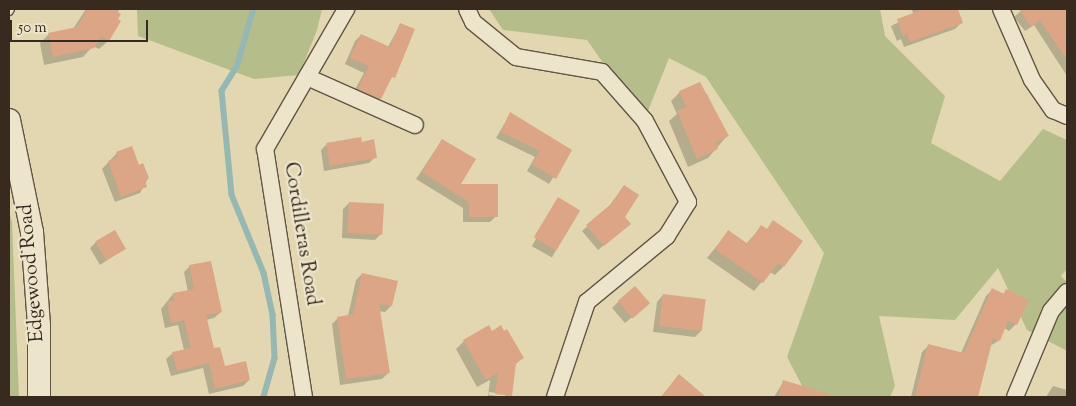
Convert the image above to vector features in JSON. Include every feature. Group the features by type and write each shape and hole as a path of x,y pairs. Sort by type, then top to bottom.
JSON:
{"main road":[{"name":"Edgewood Road","path":"9,120 32,232 39,326 39,397"}],"street":[{"name":"Cordilleras Road","path":"304,397 265,149 346,9"},
{"path":"467,9 473,22 516,57 602,72 645,121 688,202 667,236 587,302 555,397"},
{"path":"1001,9 1032,80 1053,110 1067,116"},
{"path":"307,77 415,125"},
{"path":"1015,397 1051,311 1067,292"}],"green space":[{"path":"137,9 322,9 317,30 299,75 254,79 138,36"},
{"path":"489,9 880,9 885,36 945,96 931,143 1000,181 1043,129 1067,140 1067,269 1061,276 1067,282 1067,351 1027,330 998,268 955,320 879,316 895,386 890,397 808,397 787,357 824,253 706,77 669,58 644,121 587,40 503,30"},
{"path":"9,211 12,222 19,397 9,397"}],"building":[{"path":"88,9 113,9 121,14 118,19 121,21 109,41 101,36 94,48 53,57 48,33 77,27"},
{"path":"924,9 958,9 963,23 910,42 907,34 903,36 897,19"},
{"path":"1019,9 1067,9 1067,60 1040,20 1031,27"},
{"path":"400,23 415,29 395,78 392,77 381,99 358,89 369,66 350,58 361,34 390,47"},
{"path":"700,82 729,136 716,142 718,149 697,159 677,111 686,107 679,91"},
{"path":"510,112 572,150 556,179 532,164 540,151 501,132"},
{"path":"361,137 362,142 374,139 377,158 330,166 326,143"},
{"path":"442,139 476,159 461,184 498,184 498,217 469,217 469,202 422,172"},
{"path":"132,146 139,165 143,163 149,178 145,180 147,187 121,197 108,161 118,157 116,152"},
{"path":"624,185 639,195 625,217 631,224 604,246 586,225 611,204"},
{"path":"558,197 580,210 556,251 534,237"},
{"path":"349,202 384,204 382,235 347,233"},
{"path":"773,220 803,241 784,267 778,263 763,283 715,249 728,230 748,244 761,225 767,229"},
{"path":"115,230 126,249 106,261 95,242"},
{"path":"211,261 222,312 206,315 214,348 220,347 225,366 246,361 250,380 215,389 209,363 177,371 172,352 191,348 184,320 171,323 167,302 174,300 173,293 194,289 189,265"},
{"path":"362,273 398,281 392,306 379,304 390,373 346,379 337,317 353,314"},
{"path":"635,286 650,303 633,318 618,301"},
{"path":"992,288 1004,294 1006,289 1029,300 1017,325 1008,321 1000,341 993,338 978,397 915,397 928,344 964,353"},
{"path":"663,294 706,299 702,331 659,326"},
{"path":"489,325 492,331 501,325 504,331 507,329 524,358 516,363 512,396 495,394 498,373 486,380 463,340"},
{"path":"679,374 706,397 661,397"},
{"path":"783,380 829,394 828,397 778,397"}],"waterway":[{"path":"254,9 237,67 222,91 232,195 264,273 273,315 275,358 264,397"}]}
